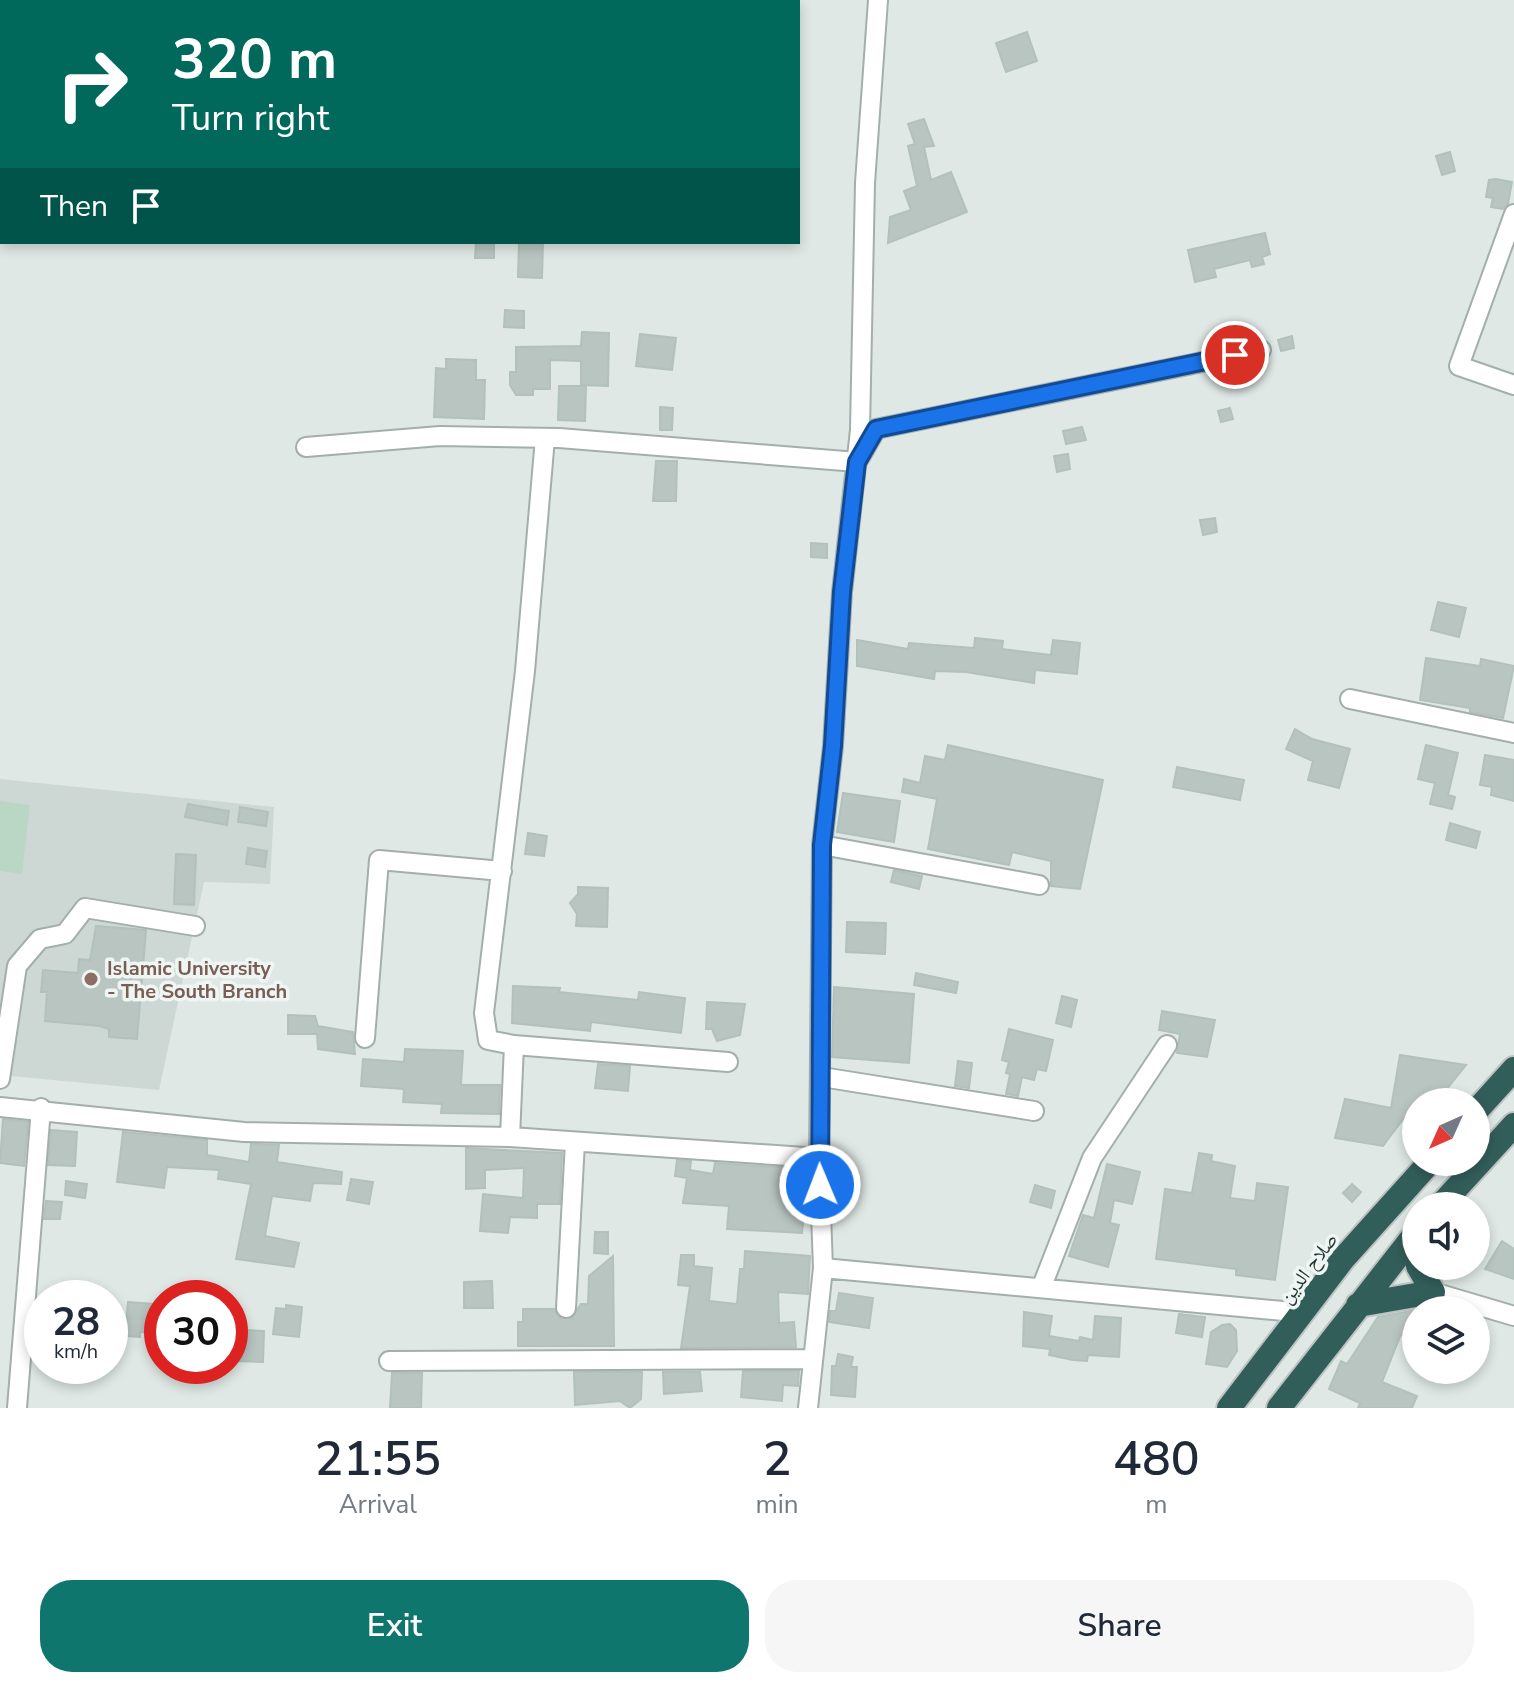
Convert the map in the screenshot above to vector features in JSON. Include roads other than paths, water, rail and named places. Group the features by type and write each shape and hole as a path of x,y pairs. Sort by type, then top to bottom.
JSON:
{"highway":[{"path":"1490,1096 1514,1069"},
{"path":"1453,1192 1514,1125"},
{"name":"صلاح الدين","path":"1229,1408 1343,1259 1417,1176"},
{"path":"1279,1408 1358,1305 1402,1256"},
{"path":"1358,1305 1433,1292 1426,1280"}],"street":[{"path":"808,1408 823,1268 819,1158 822,845 833,746 842,592 857,462 865,183 878,0"},
{"path":"1514,214 1459,366 1514,385"},
{"path":"857,462 876,429 1261,350"},
{"path":"306,447 440,436 545,438 857,462"},
{"path":"545,438 525,671 484,1013 488,1040 514,1045 728,1062"},
{"path":"1350,699 1514,733"},
{"path":"822,845 1039,885"},
{"path":"365,1038 379,860 502,871"},
{"path":"0,1079 17,966 40,939 65,934 85,908 195,926"},
{"path":"510,1137 514,1045"},
{"path":"1042,1286 1092,1158 1167,1045"},
{"path":"822,1077 1034,1111"},
{"path":"0,1107 41,1108 244,1132 510,1137 819,1158"},
{"path":"17,1408 41,1108"},
{"path":"566,1308 575,1142"},
{"path":"823,1268 1042,1286 1304,1313"},
{"path":"1433,1292 1514,1316"},
{"path":"389,1361 813,1359"}],"place":[{"name":"Islamic University - The South Branch","path":"91,979"}]}
